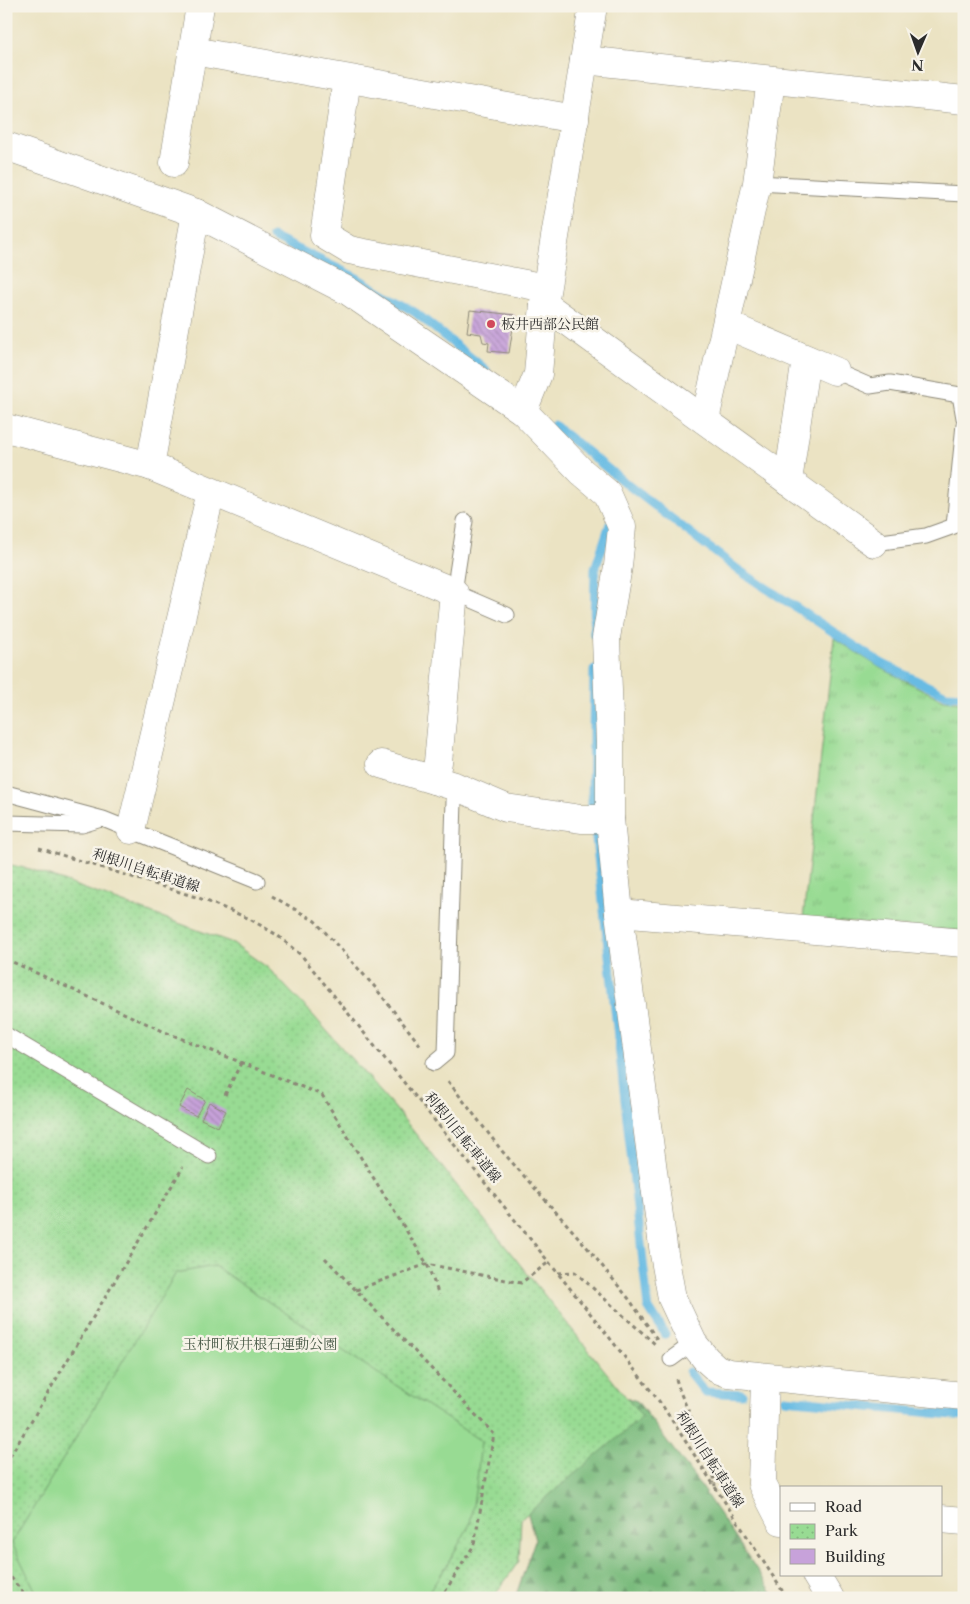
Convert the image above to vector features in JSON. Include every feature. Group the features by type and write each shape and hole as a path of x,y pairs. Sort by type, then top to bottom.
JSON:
{"street":[{"path":"174,164 200,6"},
{"path":"523,411 538,374 545,296 593,6"},
{"path":"192,51 575,119"},
{"path":"584,60 964,100"},
{"path":"347,78 324,235 349,250 545,296 705,420 874,544"},
{"path":"705,420 757,183 771,80"},
{"path":"6,146 196,213 348,291 523,411 582,472 607,493 622,526 618,566 606,638 610,743 610,819 619,914 664,1254 672,1298 693,1343 717,1369 728,1373 964,1396"},
{"path":"150,466 196,213"},
{"path":"727,325 836,372"},
{"path":"788,481 806,359"},
{"path":"6,428 150,466 454,592 438,762 445,784"},
{"path":"131,830 211,492"},
{"path":"381,764 445,784 506,808 581,819 610,819"},
{"path":"619,914 964,943"},
{"path":"765,1378 762,1484 780,1518"},
{"path":"942,1519 964,1521"},
{"path":"817,1576 830,1598"}],"lane":[{"path":"757,183 964,194"},
{"path":"836,372 870,386 890,383 960,395 964,418"},
{"path":"874,544 926,536 954,526 964,424"},
{"path":"465,521 454,592 507,615"},
{"path":"434,1063 446,1053 454,801 445,784"},
{"path":"6,793 103,819 257,881"},
{"path":"6,823 82,825 103,819"},
{"path":"6,1034 209,1156"},
{"path":"671,1359 693,1343"}],"path":[{"name":"利根川自転車道線","path":"34,846 199,898 248,918 277,935 302,956 662,1405 787,1598"},
{"path":"257,881 276,899 315,921 374,986 502,1152 586,1246 629,1299 671,1359"},
{"path":"6,959 165,1032 322,1095 427,1264 439,1295"},
{"path":"226,1095 241,1063"},
{"path":"6,1463 195,1147"},
{"path":"326,1258 494,1434 474,1545 441,1598"},
{"path":"356,1290 427,1264 521,1283 549,1262"},
{"path":"6,1571 27,1598"}],"green space":[{"path":"834,638 879,667 943,700 964,702 964,931 803,919"},
{"name":"玉村町板井根石運動公園","path":"6,864 30,869 233,943 268,968 311,1013 394,1107 642,1417 521,1519 519,1561 493,1598 6,1598"},
{"path":"214,1266 481,1441 470,1524 447,1565 425,1598 42,1598 35,1590 12,1543 176,1273"},
{"path":"579,1383 637,1401 695,1478 776,1598 515,1598 535,1540 512,1456"}],"building":[{"name":"板井西部公民館","path":"470,310 515,315 509,353 488,351 489,343 483,342 481,334 467,332"},
{"path":"188,1090 205,1100 196,1116 179,1107"},
{"path":"209,1102 226,1111 218,1127 201,1119"}],"waterway":[{"path":"273,237 357,278 416,313 486,370"},
{"path":"554,425 624,482 737,569 881,663 946,695 964,696"},
{"path":"594,634 595,569 610,524"},
{"path":"592,807 594,670"},
{"path":"595,829 648,1307 665,1334"},
{"path":"689,1372 705,1392 742,1394"},
{"path":"785,1399 964,1416"}],"place":[{"name":"板井西部公民館","path":"491,324"}]}
